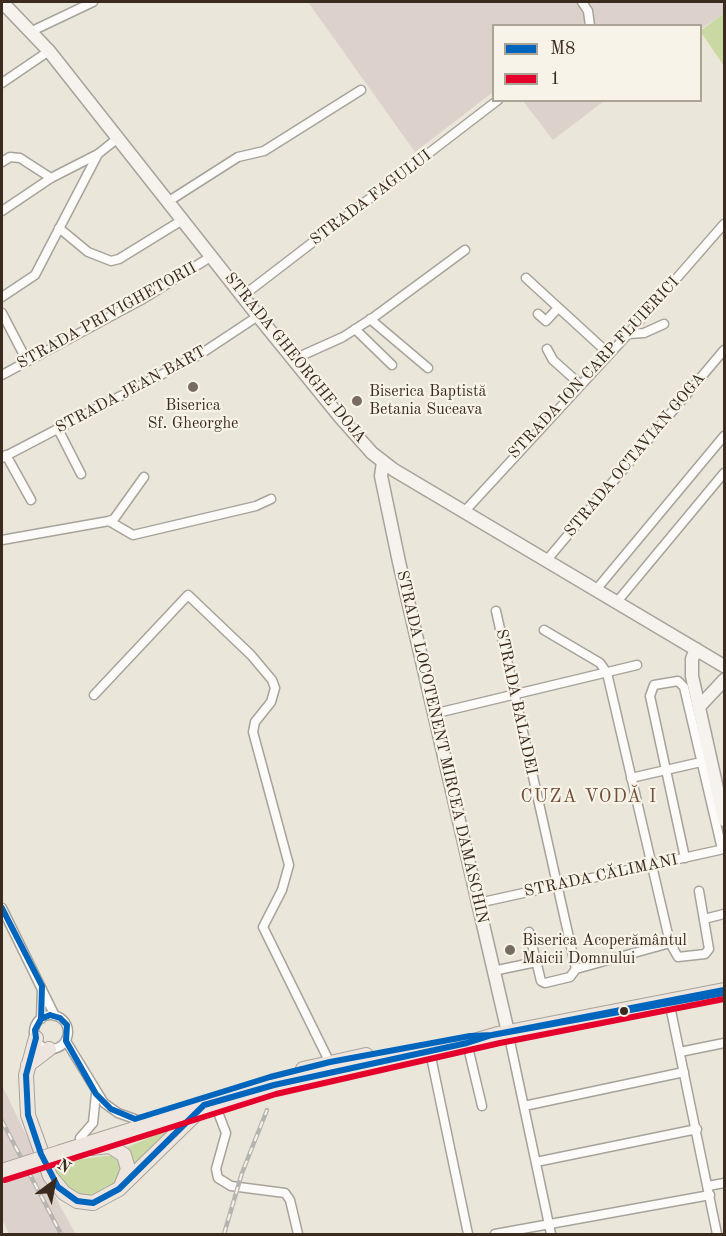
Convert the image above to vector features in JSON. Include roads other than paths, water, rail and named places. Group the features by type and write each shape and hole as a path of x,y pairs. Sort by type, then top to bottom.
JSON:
{"main road":[{"name":"STRADA GHEORGHE DOJA","path":"2,2 49,51 244,295 258,316 353,432 383,462 595,591 724,666"},
{"name":"STRADA LOCOTENENT MIRCEA DAMASCHIN","path":"383,462 381,476 433,714 508,1032"},
{"path":"696,649 692,676 723,803 724,820"},
{"path":"699,707 724,680"},
{"path":"2,1162 60,1148 331,1067 430,1052 492,1035 721,992"},
{"path":"79,1142 135,1119 262,1080 470,1036 492,1035"},
{"path":"36,1038 28,1065 25,1087 28,1115 41,1154 54,1182 70,1198 85,1203 103,1200 119,1188 209,1104"},
{"path":"28,1065 53,1048"},
{"path":"79,1142 110,1146 124,1155 128,1169 119,1188"},
{"path":"2,1171 60,1148"}],"street":[{"path":"32,31 93,2"},
{"path":"582,2 588,11 590,24"},
{"path":"2,83 49,51"},
{"path":"169,201 238,157 264,151 361,90"},
{"name":"STRADA FAGULUI","path":"244,295 495,102"},
{"path":"2,211 51,178 98,154 118,138"},
{"path":"2,297 34,275 98,154"},
{"path":"2,162 10,157 20,158 51,178"},
{"path":"59,228 88,252 111,261 119,259 183,219"},
{"name":"STRADA ION CARP FLUIERICI","path":"464,512 628,334 724,224"},
{"path":"294,359 370,320 465,250"},
{"name":"STRADA PRIVIGHETORII","path":"2,375 141,300 212,256"},
{"path":"526,278 609,354"},
{"path":"538,314 546,321 558,308"},
{"path":"2,313 27,361"},
{"name":"STRADA JEAN BART","path":"4,457 199,355 258,316"},
{"path":"370,320 428,368"},
{"path":"628,334 644,333 664,324"},
{"path":"355,329 392,365"},
{"path":"547,349 553,360 581,385"},
{"name":"STRADA OCTAVIAN GOGA","path":"546,561 724,350"},
{"path":"58,429 81,474"},
{"path":"595,591 724,436"},
{"path":"4,457 31,500"},
{"path":"616,603 724,473"},
{"path":"2,540 114,519 144,477"},
{"path":"109,521 133,535 256,506 271,499"},
{"path":"94,694 188,595 251,655 272,680 275,688 271,702 255,722 253,732 289,865 282,890 263,927 331,1067"},
{"name":"STRADA BALADEI","path":"496,611 576,969"},
{"path":"544,630 600,663 607,673 670,943 678,957 705,954 709,949 699,891"},
{"path":"433,714 637,665"},
{"path":"685,858 650,691 654,685 678,681 684,687 723,849"},
{"path":"631,778 701,762"},
{"name":"STRADA CĂLIMANI","path":"478,903 723,849"},
{"path":"2,908 55,1016 66,1025 66,1041 96,1094 111,1109 135,1119"},
{"path":"704,919 724,914"},
{"path":"529,932 543,982 570,977 576,969 670,943"},
{"path":"493,972 536,962"},
{"path":"42,986 42,1019 35,1030 36,1038 41,1046 53,1048 77,1063"},
{"path":"669,1001 717,1234"},
{"path":"42,1019 55,1016"},
{"path":"508,1032 551,1234"},
{"path":"53,1048 66,1041"},
{"path":"467,1043 482,1106"},
{"path":"680,1052 724,1043"},
{"path":"430,1052 468,1234"},
{"path":"524,1106 684,1072"},
{"path":"79,1142 93,1123 96,1094"},
{"path":"209,1104 226,1133 216,1169 218,1178 231,1186 285,1193 290,1200 298,1234"},
{"path":"536,1162 697,1129"},
{"path":"495,1234 549,1225 709,1190 724,1183"}],"railway":[{"path":"224,1234 242,1173 267,1110"},
{"path":"2,1121 61,1234"}],"place":[{"name":"Biserica Sf. Gheorghe","path":"193,387"},
{"name":"Biserica Baptistă Betania Suceava","path":"357,401"},
{"name":"Biserica Acoperământul Maicii Domnului","path":"510,950"}],"district":[{"name":"CUZA VODĂ I","path":"589,797"}]}
